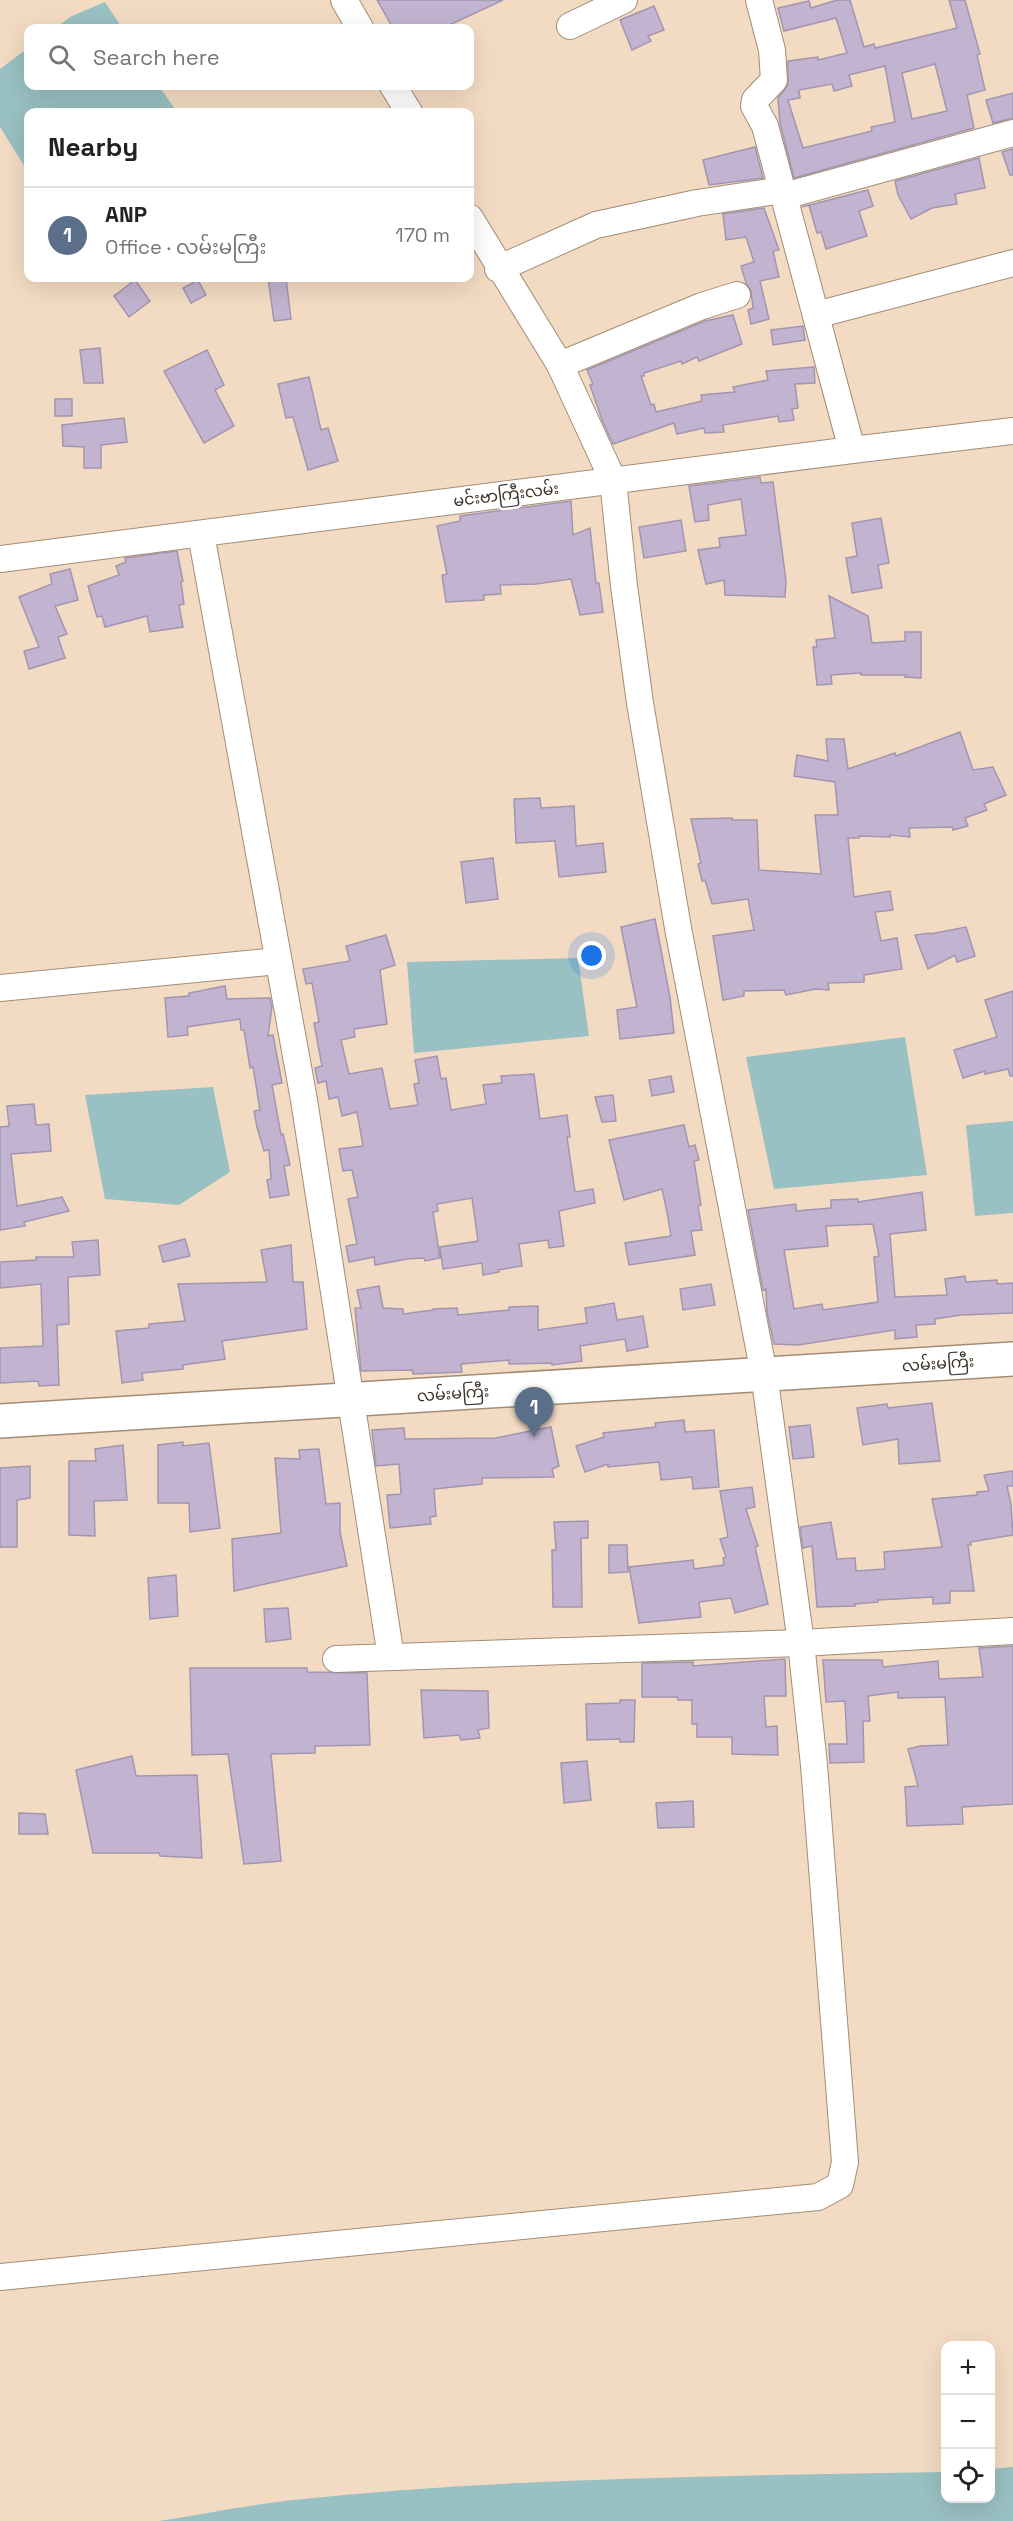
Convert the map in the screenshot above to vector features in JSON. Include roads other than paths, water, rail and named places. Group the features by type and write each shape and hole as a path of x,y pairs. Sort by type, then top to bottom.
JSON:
{"main road":[{"name":"လမ်းမကြီး","path":"0,1421 1013,1359"}],"street":[{"path":"344,0 358,24"},
{"path":"570,26 624,0"},
{"path":"759,0 772,50 774,80 755,100 753,106 765,126 852,450"},
{"path":"395,90 407,108"},
{"path":"498,269 596,225 697,203 784,193 1013,133"},
{"path":"0,2277 818,2197 840,2185 845,2162 814,1765 801,1643 764,1374 676,916 640,703 624,586 613,480 560,365 498,269 474,226"},
{"path":"816,315 1013,263"},
{"path":"560,365 702,306 737,295"},
{"name":"မင်းဗာကြီးလမ်း","path":"0,559 1013,431"},
{"path":"201,534 304,1100 391,1657"},
{"path":"0,988 278,961"},
{"path":"336,1659 801,1643 1013,1631"}],"water":[{"path":"105,2 119,24 61,24 72,16"},
{"path":"24,51 24,90 162,90 174,108 24,108 24,166 0,127 0,69"},
{"path":"578,958 589,1036 414,1053 407,962"},
{"path":"905,1037 927,1175 774,1189 746,1057"},
{"path":"213,1087 230,1172 179,1205 105,1199 85,1095"},
{"path":"1013,1121 1013,1213 975,1216 966,1125"},
{"path":"1013,2467 1013,2521 159,2521 276,2502 374,2492 537,2482 700,2477 941,2472 941,2503 995,2503 995,2469"}],"place":[{"name":"ANP","path":"534,1437"}]}
